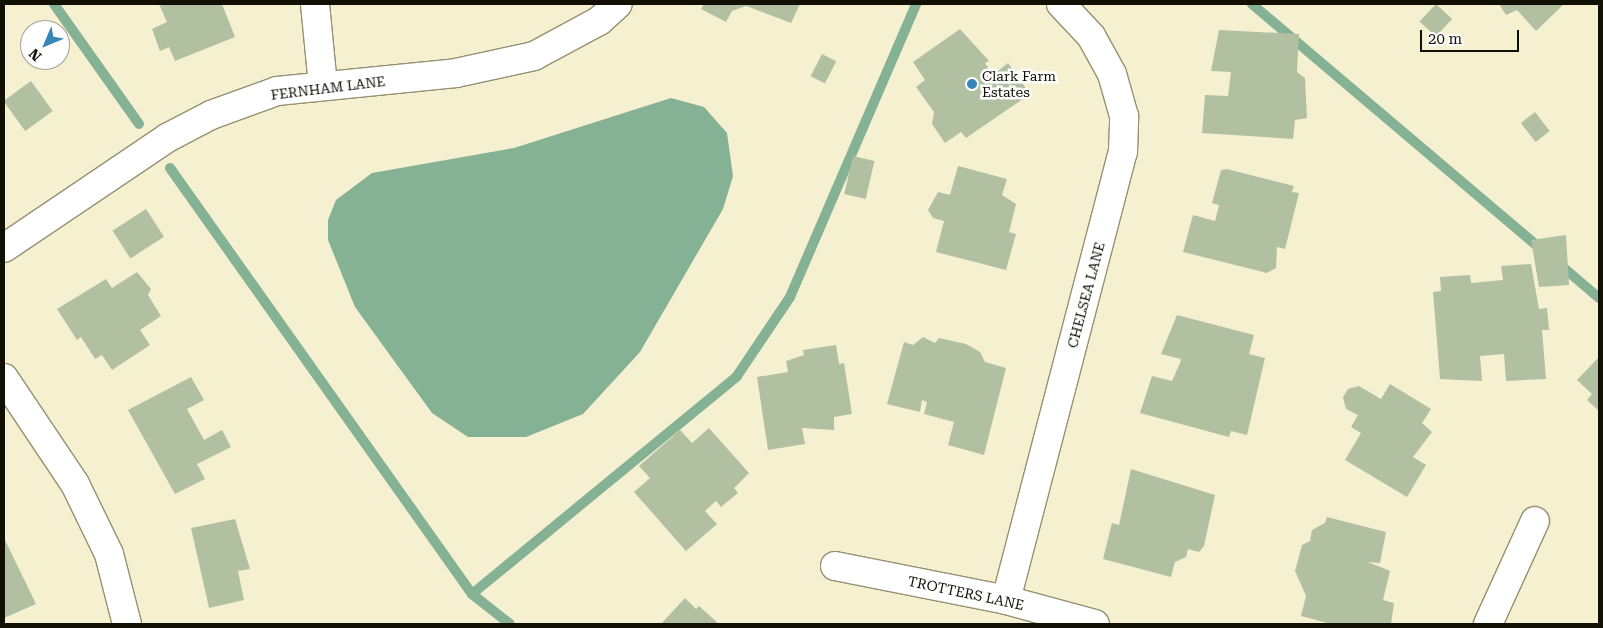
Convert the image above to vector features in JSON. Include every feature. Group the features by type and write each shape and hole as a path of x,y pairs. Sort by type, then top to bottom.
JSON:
{"street":[{"path":"315,4 323,86"},
{"name":"FERNHAM LANE","path":"4,248 167,138 202,120 277,91 456,73 534,56 599,21 618,4"},
{"name":"CHELSEA LANE","path":"1006,600 1123,152 1124,116 1112,74 1091,36 1061,4"},
{"path":"4,378 75,484 108,554 127,624"},
{"path":"1488,624 1535,521"},
{"name":"TROTTERS LANE","path":"835,566 1006,600 1095,624"}],"shaded area":[{"path":"671,98 704,107 727,133 733,176 723,209 640,352 583,414 526,437 468,437 432,413 355,307 328,240 328,220 336,200 372,173 514,148"}],"building":[{"path":"159,4 222,4 235,37 175,61 169,47 160,51 152,29 167,22"},
{"path":"704,4 800,4 791,23 746,6 732,11 726,22 701,9"},
{"path":"1436,4 1452,19 1436,37 1420,22"},
{"path":"1499,4 1564,4 1536,31 1517,10 1506,15"},
{"name":"Clark Farm Estates","path":"960,29 989,61 985,63 993,75 1008,63 1030,94 966,138 961,132 945,143 932,124 934,112 916,87 925,80 913,62"},
{"path":"1219,30 1299,34 1297,72 1305,78 1307,118 1295,120 1293,139 1202,133 1205,95 1228,96 1231,72 1211,71"},
{"path":"822,54 836,61 825,84 811,76"},
{"path":"31,81 53,111 25,131 4,101"},
{"path":"1535,112 1550,131 1536,142 1521,123"},
{"path":"853,156 874,161 866,199 844,194"},
{"path":"958,166 1007,179 1002,195 1016,204 1009,232 1016,234 1006,270 936,252 944,221 933,218 928,210 938,192 950,195"},
{"path":"1227,169 1294,186 1292,192 1299,193 1285,249 1277,247 1276,268 1267,273 1183,252 1193,215 1215,221 1219,205 1212,203 1221,170"},
{"path":"146,209 164,237 130,258 112,231"},
{"path":"1566,235 1569,285 1539,287 1531,240"},
{"path":"1531,264 1539,309 1547,308 1549,330 1542,330 1546,379 1506,381 1504,354 1480,356 1482,381 1440,379 1433,292 1441,291 1440,277 1470,275 1471,283 1503,280 1501,266"},
{"path":"137,272 151,289 148,295 161,316 140,330 150,345 112,370 102,355 95,359 81,337 77,340 57,309 106,279 112,288"},
{"path":"1177,315 1254,335 1249,354 1265,358 1247,435 1231,431 1229,437 1140,413 1152,376 1172,381 1180,363 1181,359 1161,354"},
{"path":"923,337 935,343 939,338 966,344 980,352 985,362 1006,368 984,455 948,445 954,422 924,414 927,402 922,400 920,412 887,404 904,342 913,345"},
{"path":"836,345 839,364 844,363 852,414 834,417 834,430 802,428 805,444 768,450 757,377 788,372 786,361 804,355 803,350"},
{"path":"1599,357 1599,411 1587,400 1592,394 1577,380"},
{"path":"191,377 204,400 187,409 204,440 222,430 231,447 197,464 205,479 175,494 128,410"},
{"path":"1390,384 1431,409 1422,423 1432,432 1413,457 1426,465 1407,497 1345,460 1361,433 1351,427 1358,415 1346,409 1343,397 1348,389 1359,386 1381,399"},
{"path":"709,428 749,473 734,488 738,493 721,507 716,501 705,511 717,524 686,551 634,492 650,478 639,466 680,430 692,443"},
{"path":"1131,469 1215,495 1204,546 1199,552 1188,549 1186,557 1175,562 1171,577 1103,559 1112,523 1119,525"},
{"path":"1327,517 1386,532 1380,563 1368,562 1390,571 1383,600 1394,603 1391,624 1331,624 1301,616 1306,596 1295,571 1302,545 1310,541 1312,530 1325,523"},
{"path":"235,519 250,569 238,571 244,600 209,608 191,528"},
{"path":"4,538 36,604 4,618"},
{"path":"685,598 696,609 699,606 719,624 661,624"}],"waterway":[{"path":"54,4 139,124"},
{"path":"472,594 737,376 790,297 916,4"},
{"path":"1252,4 1541,249"},
{"path":"170,168 472,594 510,624"},
{"path":"1558,263 1599,298"}],"place":[{"name":"Clark Farm Estates","path":"972,84"}]}
